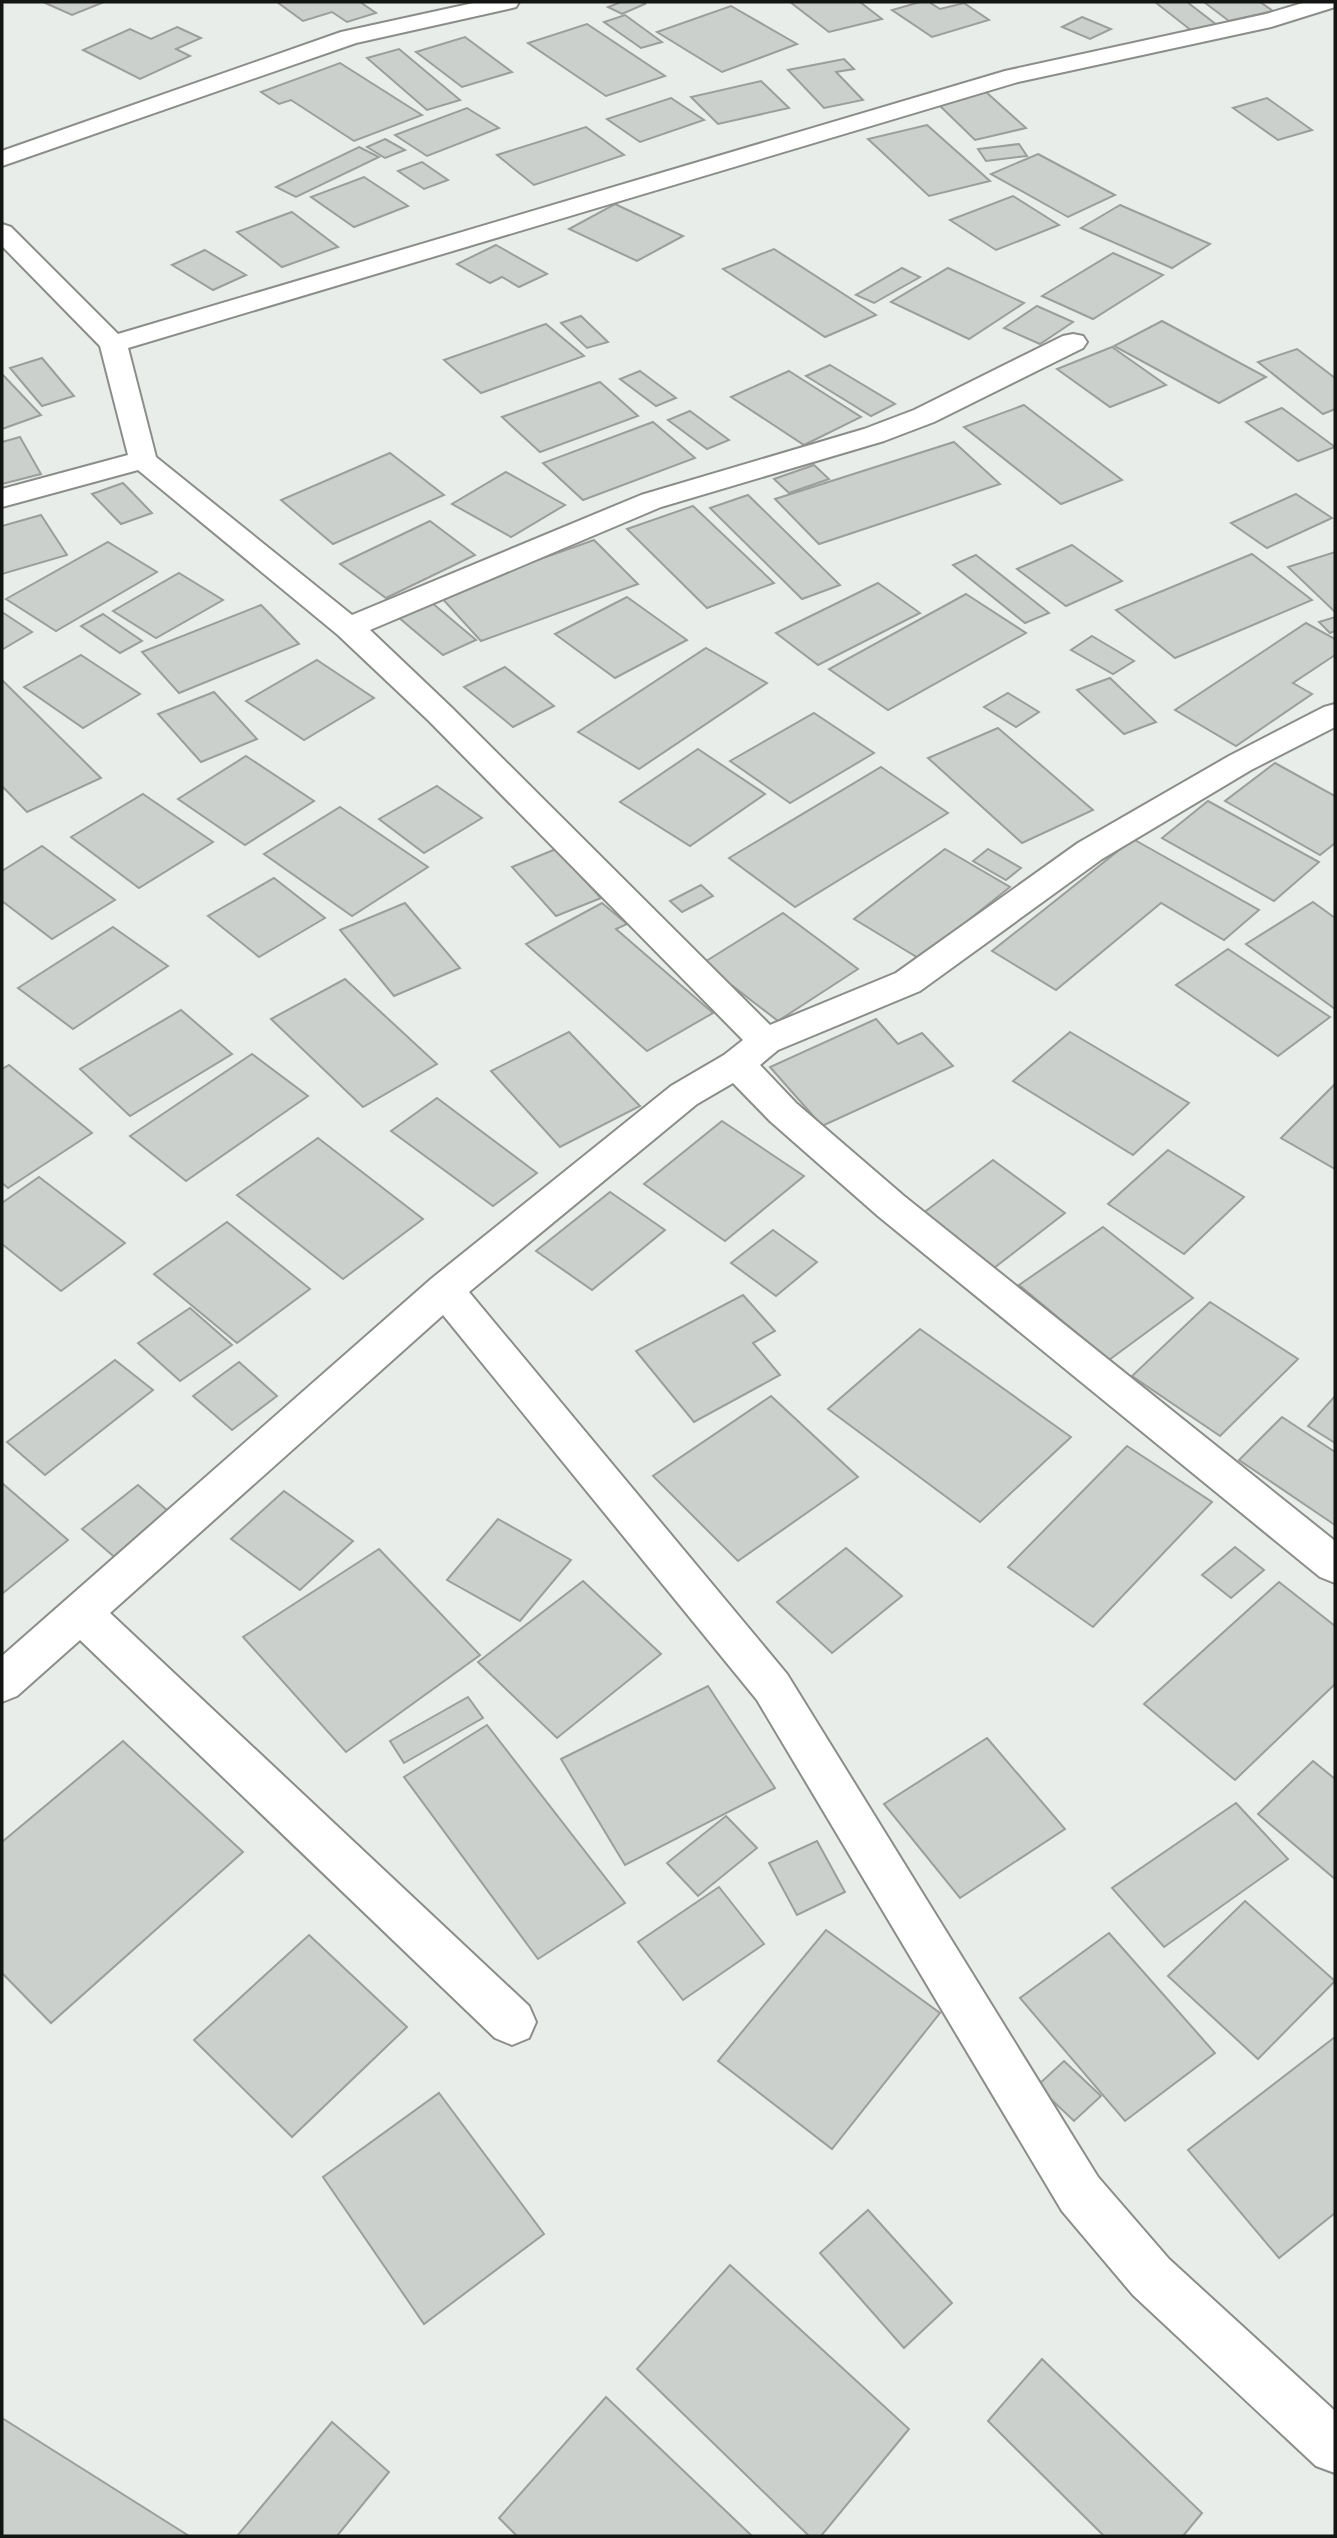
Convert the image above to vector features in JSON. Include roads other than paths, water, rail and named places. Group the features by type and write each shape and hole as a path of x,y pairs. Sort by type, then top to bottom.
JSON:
{"street":[{"path":"2,159 349,37 508,2"},
{"path":"113,344 1013,76 1271,20 1329,2"},
{"path":"2,232 113,344 143,460 349,628 440,714 751,1053 783,1112 891,1206 1335,1565"},
{"path":"349,628 651,500 874,435 924,416 1073,342"},
{"path":"2,498 143,460"},
{"path":"2,1683 445,1290 684,1095 751,1053 908,982 1090,851 1240,763 1335,714"},
{"path":"445,1290 772,1687 1080,2194 1152,2277 1335,2447"},
{"path":"81,1613 512,2022"}]}
